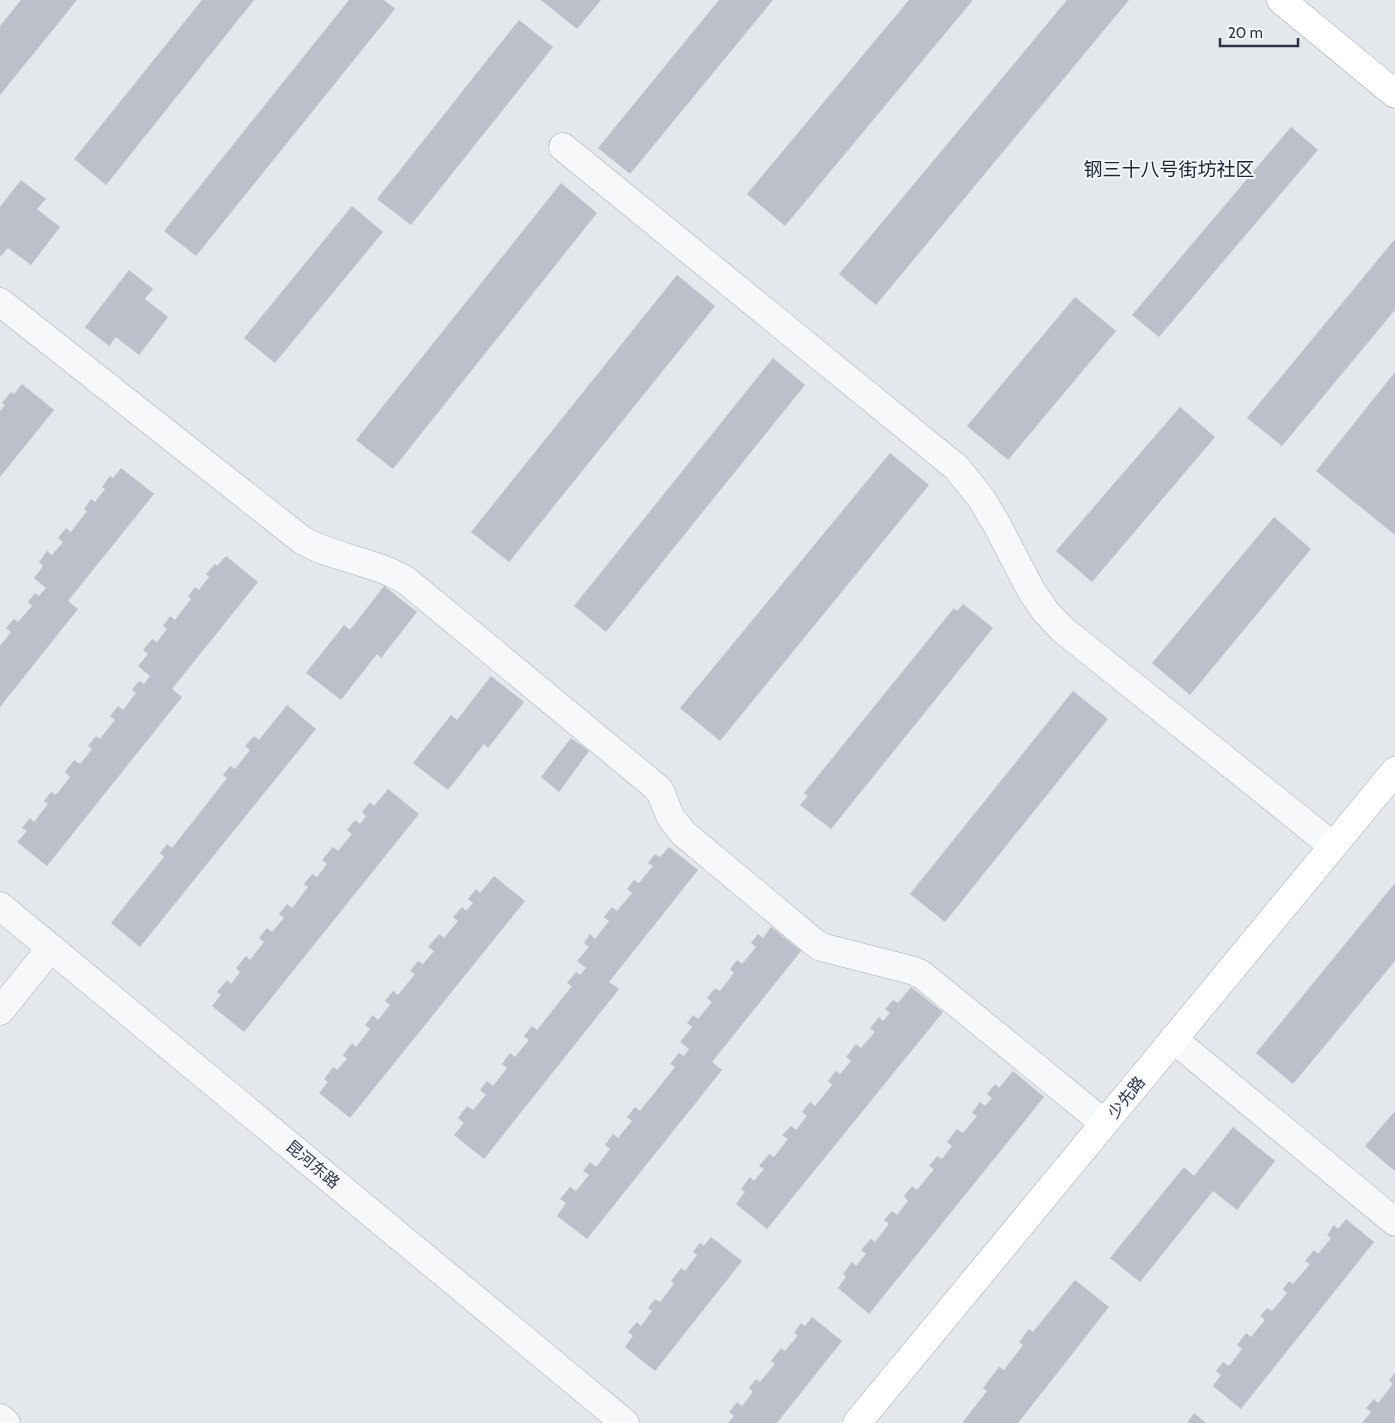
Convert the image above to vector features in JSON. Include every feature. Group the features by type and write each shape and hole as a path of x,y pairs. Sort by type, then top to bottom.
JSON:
{"main road":[{"path":"1281,0 1395,94"},
{"name":"少先路","path":"857,1423 1395,771"}],"street":[{"path":"563,147 957,468 981,498 1032,592 1046,612 1062,629 1333,846"},
{"path":"0,302 302,540 315,547 390,571 408,582 655,786 660,791 670,816 683,833 815,943 821,947 912,970 921,974 1104,1123"},
{"name":"昆河东路","path":"0,906 626,1423"},
{"path":"0,1011 51,948"},
{"path":"1173,1039 1395,1222"},
{"path":"0,1418 6,1423"}],"building":[{"path":"21,0 77,0 0,95 0,26"},
{"path":"202,0 254,0 106,185 74,159"},
{"path":"349,0 384,0 395,9 196,256 164,231"},
{"path":"541,0 601,0 577,29"},
{"path":"719,0 773,0 630,174 598,148"},
{"path":"909,0 973,0 785,226 747,194"},
{"path":"1067,0 1129,0 876,305 839,274"},
{"path":"519,20 553,47 411,225 377,199"},
{"path":"1291,127 1318,150 1159,337 1132,315"},
{"path":"21,180 46,199 37,209 60,227 31,265 8,248 0,255 0,207"},
{"path":"561,183 597,213 393,469 356,440"},
{"path":"352,206 383,232 275,363 244,338"},
{"path":"1395,239 1395,310 1282,446 1247,418"},
{"path":"129,270 153,289 145,299 168,317 139,355 116,337 109,346 85,327"},
{"path":"677,275 715,306 509,562 471,532"},
{"path":"1075,297 1116,331 1008,460 967,426"},
{"path":"773,358 805,385 606,632 574,606"},
{"path":"1395,372 1395,535 1316,471"},
{"path":"22,384 54,410 0,477 0,411 5,405 2,403 11,392 14,394"},
{"path":"1180,407 1215,437 1092,582 1056,551"},
{"path":"890,453 929,485 720,741 680,708"},
{"path":"121,468 154,494 68,601 78,609 0,707 0,646 11,632 6,628 14,619 18,622 32,606 28,602 35,593 39,596 46,588 34,578 43,566 39,562 47,551 52,555 63,542 58,538 66,528 71,532 87,511 84,509 91,499 95,502 105,489 102,487 110,476 113,478"},
{"path":"1274,517 1311,549 1190,695 1152,663"},
{"path":"226,556 258,582 172,689 182,697 47,866 17,842 27,831 22,828 30,818 34,822 48,804 44,801 51,792 56,795 70,777 65,772 74,760 80,764 92,749 88,746 96,736 100,739 115,720 110,716 118,706 123,710 136,693 132,690 139,681 144,684 150,676 138,666 148,654 143,650 152,639 157,642 167,629 163,626 170,616 175,620 191,599 188,596 195,587 199,590 209,577 206,574"},
{"path":"384,586 417,612 381,658 377,654 341,700 306,673 344,625 350,630"},
{"path":"963,604 993,628 831,829 800,805 808,796 804,793 954,608 957,611"},
{"path":"491,676 524,702 488,748 484,744 448,790 413,763 451,715 457,720"},
{"path":"1073,691 1108,719 945,922 910,894"},
{"path":"287,705 316,729 140,947 111,923 164,857 160,853 167,844 172,848 227,778 223,775 230,766 235,769 250,750 245,746 254,736 259,740"},
{"path":"571,738 589,751 559,792 541,777"},
{"path":"388,789 419,814 244,1032 212,1006 221,995 217,992 227,980 231,984 240,972 236,968 246,956 250,960 264,942 259,938 267,928 272,932 284,918 279,914 287,904 292,908 308,887 304,884 312,874 317,877 327,864 322,860 333,847 338,851 352,834 347,830 355,820 360,824 366,816 362,812 370,802 374,806"},
{"path":"669,847 698,870 609,982 619,989 484,1159 454,1135 464,1123 458,1118 467,1106 473,1110 486,1095 480,1090 487,1081 493,1086 507,1068 502,1064 510,1053 515,1057 529,1040 524,1036 532,1026 537,1030 572,986 567,983 576,972 580,975 586,968 577,961 589,947 584,943 590,934 595,939 609,921 604,917 612,907 617,911 632,893 627,889 634,880 639,883 653,866 648,863 655,854 660,857"},
{"path":"494,876 525,901 350,1118 319,1093 328,1082 324,1079 333,1067 337,1070 347,1059 343,1055 352,1043 356,1047 370,1029 365,1025 373,1015 378,1020 390,1005 385,1001 393,991 398,995 415,974 410,971 418,961 423,964 434,951 428,947 439,934 444,938 458,921 453,917 462,907 466,911 473,903 468,899 476,889 480,893"},
{"path":"1395,883 1395,961 1293,1084 1256,1053"},
{"path":"771,927 801,951 712,1062 722,1070 587,1239 557,1216 566,1203 560,1199 570,1187 576,1191 589,1175 583,1171 590,1162 596,1167 610,1149 605,1145 613,1134 618,1138 632,1121 627,1117 635,1107 640,1111 675,1067 670,1064 679,1053 684,1056 689,1049 680,1042 692,1027 687,1023 693,1015 698,1019 712,1002 707,998 715,988 720,991 734,973 730,969 737,960 742,964 756,947 751,943 758,934 763,938"},
{"path":"911,987 943,1012 767,1229 736,1204 745,1192 741,1189 750,1177 754,1181 764,1169 759,1166 769,1154 774,1157 788,1139 782,1135 791,1126 796,1130 807,1116 802,1112 810,1102 815,1106 832,1085 828,1081 836,1071 840,1074 851,1061 846,1057 856,1044 861,1048 875,1032 870,1028 879,1017 883,1021 890,1013 885,1009 893,1000 898,1003"},
{"path":"1013,1071 1044,1097 869,1314 838,1288 846,1277 843,1274 852,1262 856,1266 866,1254 861,1250 871,1239 875,1242 889,1224 884,1220 892,1211 897,1215 908,1201 904,1196 912,1186 917,1190 934,1169 929,1166 937,1156 942,1159 952,1146 947,1142 957,1129 963,1133 977,1116 972,1113 980,1102 985,1106 992,1098 987,1094 995,1084 999,1088"},
{"path":"1395,1111 1395,1171 1365,1146"},
{"path":"1233,1127 1275,1161 1237,1210 1213,1191 1140,1282 1110,1258 1184,1167 1194,1176"},
{"path":"1346,1219 1374,1242 1241,1409 1213,1386 1221,1375 1216,1371 1223,1362 1229,1366 1242,1349 1237,1345 1246,1333 1251,1337 1265,1320 1260,1316 1267,1308 1272,1311 1287,1293 1283,1289 1289,1281 1293,1284 1310,1264 1305,1261 1314,1250 1318,1254 1331,1238 1327,1235 1334,1225 1338,1229"},
{"path":"711,1237 742,1261 655,1371 625,1347 633,1336 628,1332 637,1322 641,1326 652,1311 648,1308 655,1299 660,1302 674,1284 671,1281 681,1268 685,1271 697,1255 693,1252 700,1243 704,1246"},
{"path":"1075,1280 1109,1307 1018,1423 962,1423 987,1391 983,1388 999,1367 1004,1370 1023,1345 1019,1342 1029,1329 1033,1332"},
{"path":"812,1317 842,1341 777,1423 728,1423 734,1416 729,1412 737,1402 742,1406 753,1392 749,1388 756,1379 760,1382 775,1364 771,1361 781,1348 785,1351 798,1335 794,1333 801,1323 805,1326"},
{"path":"1395,1373 1395,1423 1362,1423 1371,1412 1366,1408 1374,1399 1378,1403 1393,1384 1389,1380"},
{"path":"1194,1413 1206,1423 1187,1423"}],"district":[{"name":"钢三十八号街坊社区","path":"1169,169"}]}
